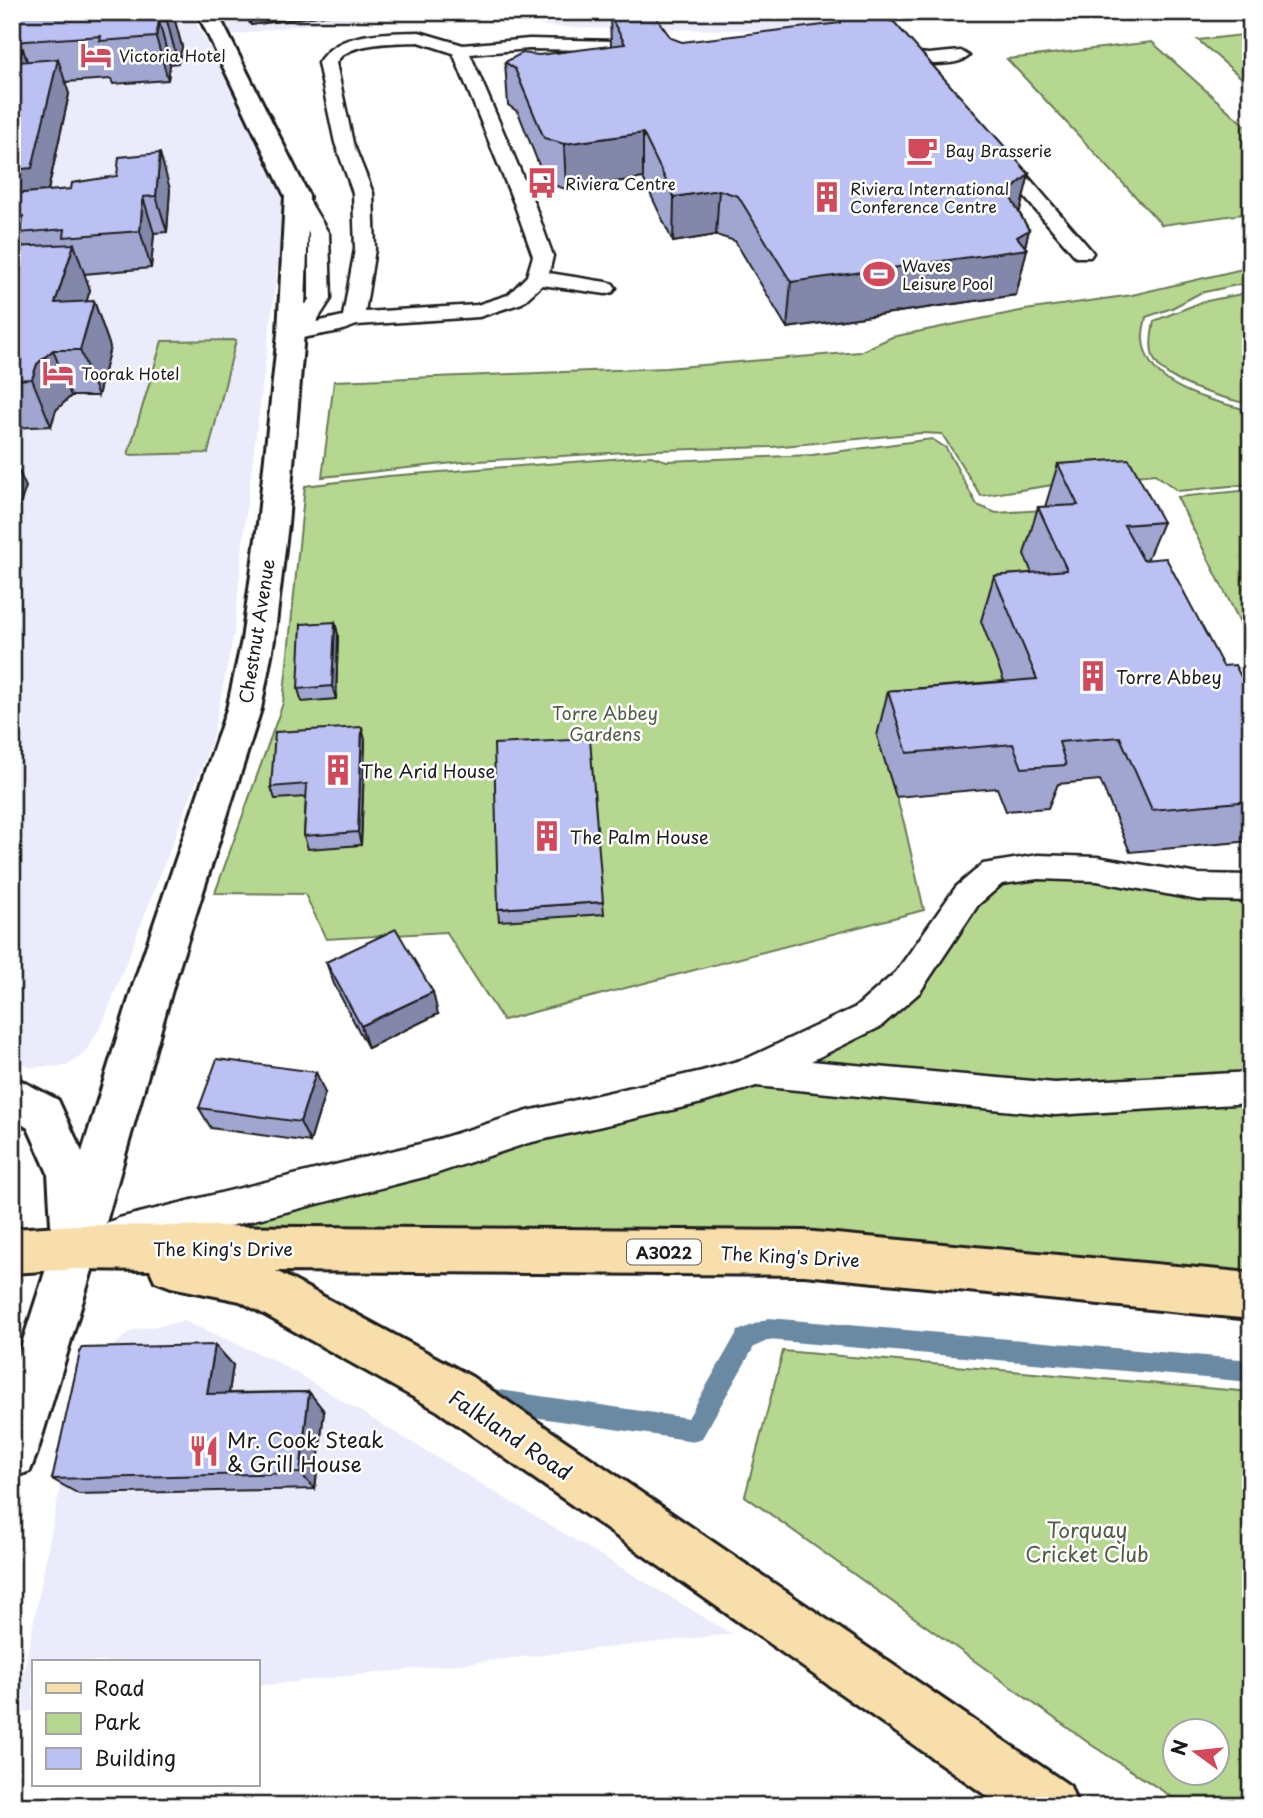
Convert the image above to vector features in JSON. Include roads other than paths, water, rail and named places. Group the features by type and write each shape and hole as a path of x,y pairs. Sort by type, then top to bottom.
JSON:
{"main road":[{"name":"A3022","path":"12,1251 76,1247"},
{"name":"The King's Drive","path":"76,1247 804,1253 1251,1296"},
{"name":"Falkland Road","path":"76,1247 247,1280 455,1394 1051,1806"}],"street":[{"name":"Chestnut Avenue","path":"12,1453 154,983 244,709 258,640 273,524 292,317 297,196 207,12"},
{"path":"12,1095 43,1114 69,1173 76,1247"}],"lane":[{"path":"353,319 365,249 363,193 344,143 327,63 332,54 369,39 419,37 446,43 460,50 529,44 669,46"},
{"path":"292,317 340,325 353,319 479,311 515,299 537,278 543,256 524,203 460,50"},
{"path":"867,52 915,58 961,56"},
{"path":"915,58 932,78"},
{"path":"986,140 1083,253"},
{"path":"292,317 308,318 320,299 319,234 297,196"},
{"path":"537,278 606,288"},
{"path":"76,1247 432,1158 528,1127 702,1087 755,1071 868,1017 908,982 967,896 994,873 1038,867 1097,869 1198,887 1251,888"},
{"path":"755,1071 1055,1099 1251,1087"}],"waterway":[{"path":"486,1399 694,1430 746,1339 769,1329 1251,1371"}],"place":[{"name":"Victoria Hotel","path":"96,55"},
{"name":"Bay Brasserie","path":"922,150"},
{"name":"Riviera Centre","path":"542,183"},
{"name":"Riviera International Conference Centre","path":"827,197"},
{"name":"Waves Leisure Pool","path":"879,274"},
{"name":"Toorak Hotel","path":"58,373"},
{"name":"Torre Abbey","path":"1093,676"},
{"name":"The Arid House","path":"338,770"},
{"name":"The Palm House","path":"547,836"},
{"name":"Mr. Cook Steak & Grill House","path":"204,1451"}],"park label":[{"name":"Torre Abbey Gardens","path":"605,722"},
{"name":"Torquay Cricket Club","path":"1087,1541"}]}
